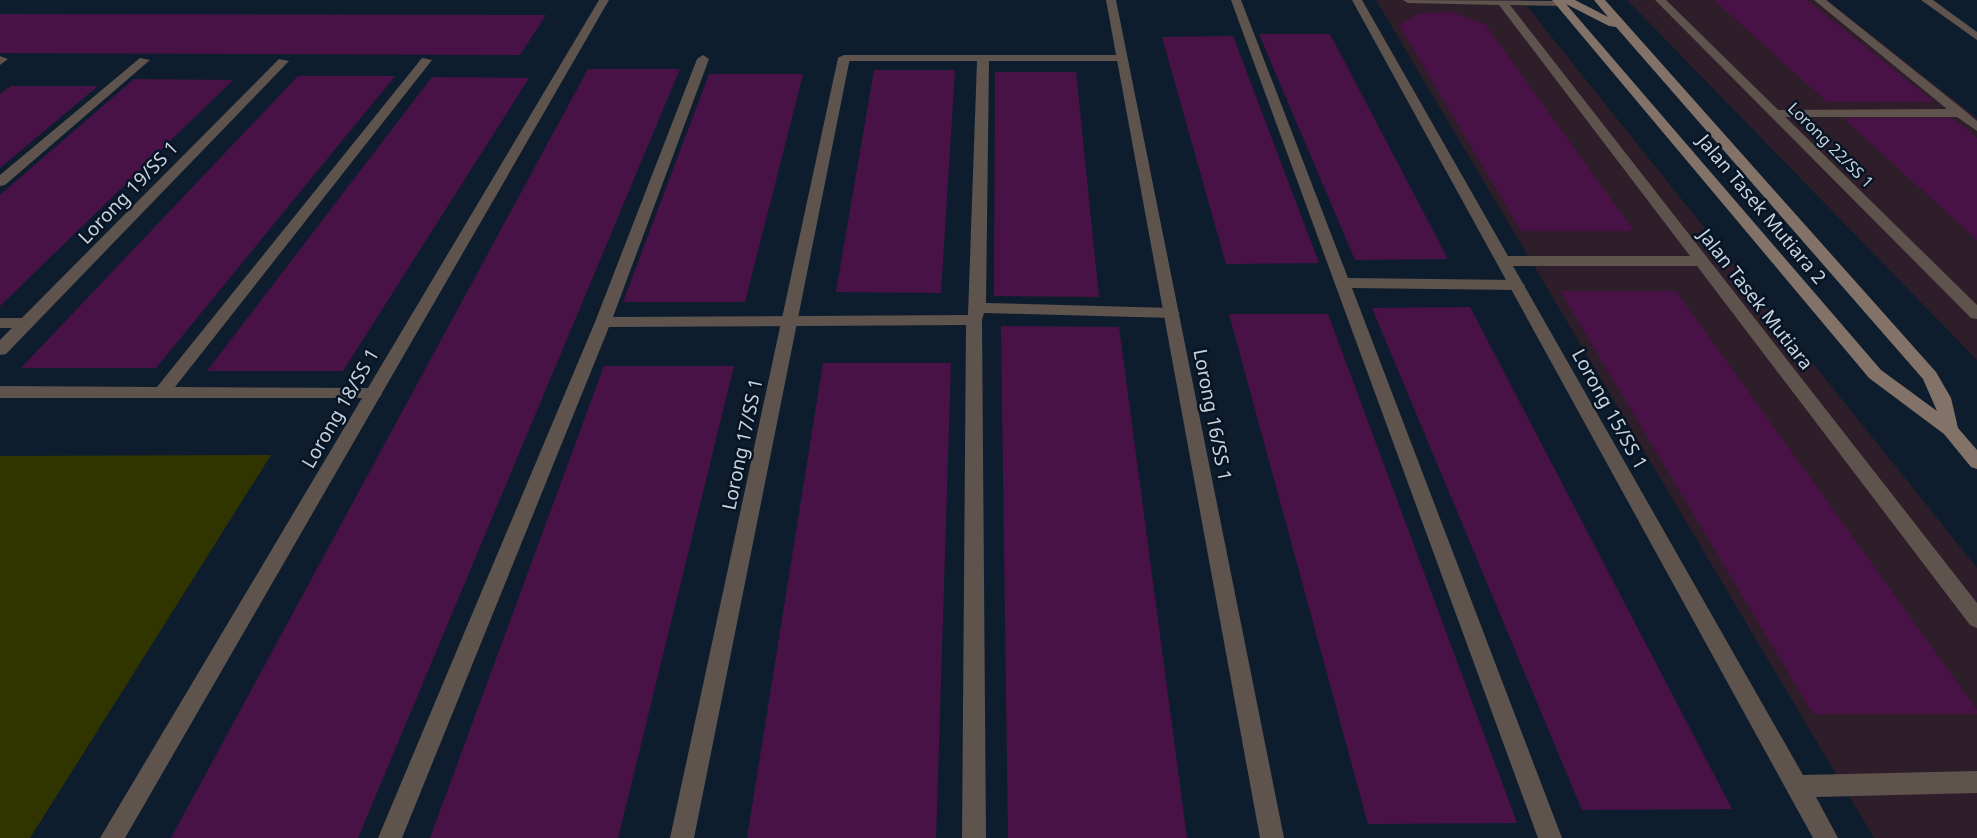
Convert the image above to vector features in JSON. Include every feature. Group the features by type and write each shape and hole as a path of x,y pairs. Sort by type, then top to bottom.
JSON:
{"street":[{"name":"Lorong 18/SS 1","path":"112,838 604,0"},
{"name":"Lorong 16/SS 1","path":"1111,0 1272,838"},
{"path":"1236,0 1550,838"},
{"name":"Lorong 15/SS 1","path":"1357,0 1826,838"},
{"path":"1408,0 1503,3 1561,1 1633,36"},
{"name":"Jalan Tasek Mutiara 2","path":"1599,0 1930,376 1942,398 1950,430"},
{"name":"Lorong 22/SS 1","path":"1660,0 1977,314"},
{"path":"1819,0 1977,127"},
{"path":"1926,0 1977,37"},
{"name":"Jalan Tasek Mutiara 2","path":"1561,1 1875,374 1950,430 1977,462"},
{"name":"Jalan Tasek Mutiara","path":"1503,3 1977,619"},
{"name":"Lorong 17/SS 1","path":"682,838 844,58 983,59"},
{"path":"974,838 976,314 983,59 1122,58"},
{"path":"390,838 603,322 703,59"},
{"path":"0,182 144,60"},
{"path":"162,392 426,60"},
{"name":"Lorong 19/SS 1","path":"0,350 283,61"},
{"path":"1775,114 1960,113"},
{"path":"1503,261 1700,261"},
{"path":"1342,283 1517,285"},
{"path":"603,322 1172,313"},
{"path":"0,323 27,323"},
{"path":"0,392 373,394"},
{"path":"1797,786 1977,782"}],"shaded area":[{"path":"1376,0 1522,0 1977,568 1977,838 1874,838"},
{"path":"1627,0 1827,0 1977,118 1977,360"}],"green space":[{"path":"271,455 30,838 0,838 0,456"}],"building":[{"path":"1714,0 1807,0 1934,102 1827,102"},
{"path":"1451,12 1485,24 1634,231 1521,231 1399,25 1420,13"},
{"path":"0,14 546,15 520,55 0,53"},
{"path":"1259,34 1330,34 1448,259 1355,260"},
{"path":"1233,36 1319,263 1226,264 1162,37"},
{"path":"588,69 680,69 358,838 171,838"},
{"path":"874,70 955,70 941,293 836,292"},
{"path":"995,72 1076,72 1099,297 994,296"},
{"path":"709,74 803,74 745,302 623,302"},
{"path":"298,76 395,76 156,368 21,368"},
{"path":"432,77 529,78 343,371 207,371"},
{"path":"134,79 233,80 0,306 0,195"},
{"path":"11,86 98,86 0,168 0,94"},
{"path":"1843,118 1952,118 1977,138 1977,240"},
{"path":"1560,291 1676,291 1977,710 1977,714 1813,714"},
{"path":"1470,307 1732,809 1582,810 1372,308"},
{"path":"1229,314 1328,314 1517,823 1368,824"},
{"path":"1001,326 1119,327 1187,838 1008,838"},
{"path":"823,363 951,363 936,838 747,838"},
{"path":"604,366 734,366 618,838 430,838"}]}
